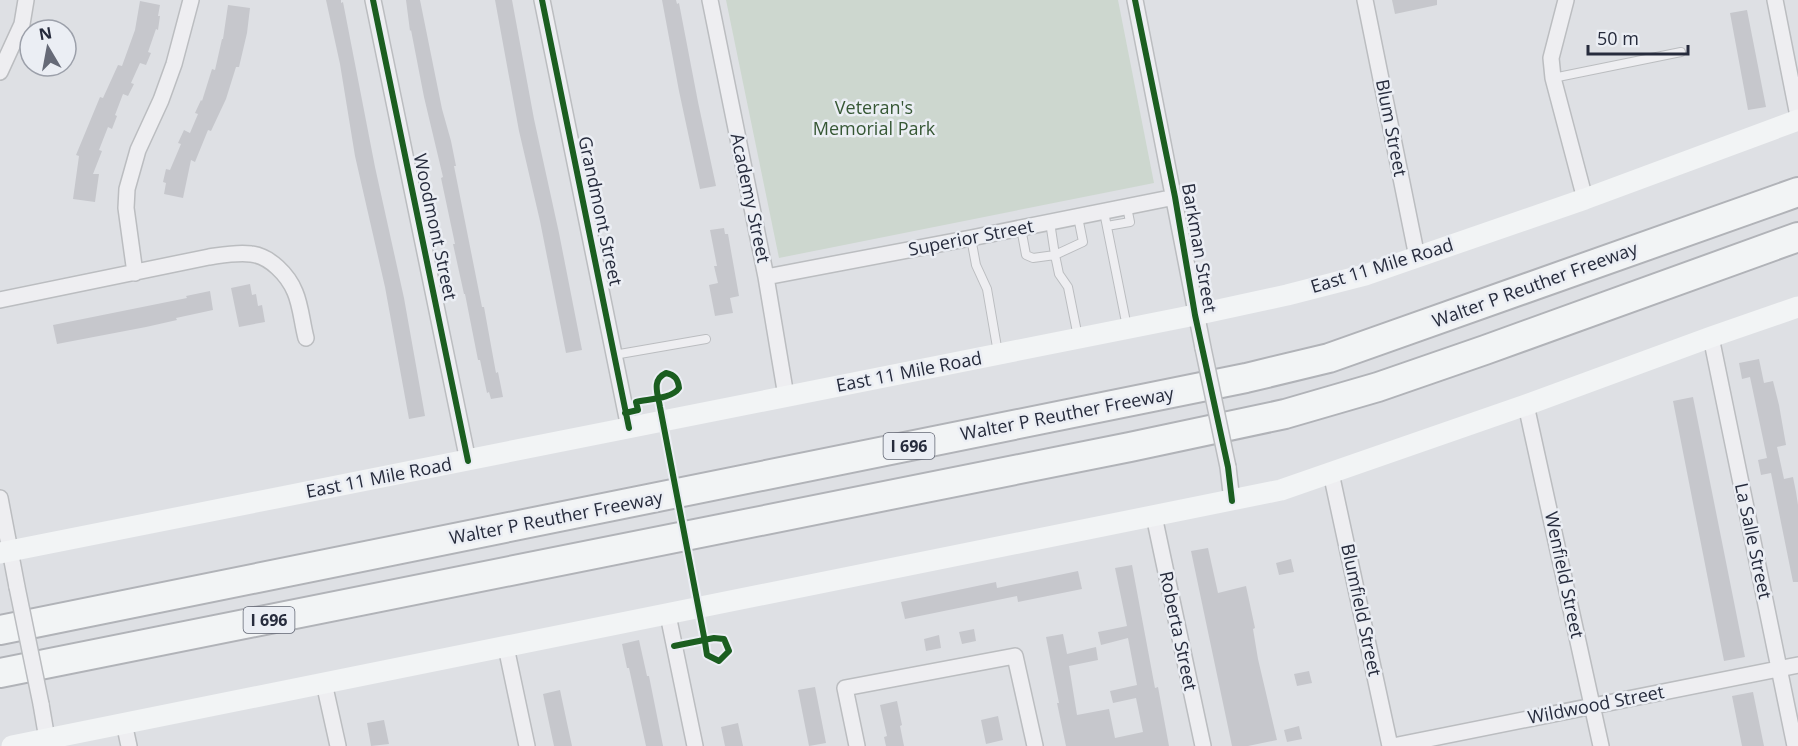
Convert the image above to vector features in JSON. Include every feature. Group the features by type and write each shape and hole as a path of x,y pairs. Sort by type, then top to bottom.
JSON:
{"highway":[{"name":"Walter P Reuther Freeway","path":"0,630 1246,378 1329,358 1798,192"},
{"name":"I 696","path":"0,673 1107,452 1285,414 1427,371 1798,237"}],"main road":[{"name":"East 11 Mile Road","path":"5,552 1078,339 1322,286 1365,275 1585,199 1798,118"},
{"path":"12,746 1281,490 1798,307"}],"street":[{"path":"0,72 22,24 26,0"},
{"path":"135,273 126,208 127,189 138,150 161,100 174,64 191,0"},
{"name":"Woodmont Street","path":"373,0 468,461"},
{"name":"Grandmont Street","path":"542,0 628,428"},
{"name":"Academy Street","path":"710,0 766,277 786,396"},
{"name":"Barkman Street","path":"1135,0 1228,467 1232,501"},
{"name":"Blum Street","path":"1365,0 1417,257"},
{"path":"1566,0 1551,58 1553,78 1585,199"},
{"path":"1775,0 1798,118"},
{"name":"Superior Street","path":"766,277 1078,217 1105,219 1127,207 1174,197"},
{"path":"0,300 209,257 252,254 262,256 286,276 295,292 306,338"},
{"name":"La Salle Street","path":"1711,337 1795,746"},
{"name":"Wenfield Street","path":"1526,405 1601,746"},
{"name":"Blumfield Street","path":"1331,473 1392,746"},
{"path":"0,498 5,552 17,587 48,739"},
{"name":"Roberta Street","path":"1154,516 1203,746"},
{"path":"668,615 695,746"},
{"path":"506,646 527,746"},
{"path":"857,746 845,688 1015,656 1035,746"},
{"name":"Wildwood Street","path":"1392,746 1798,665"},
{"path":"324,683 338,746"},
{"path":"124,723 129,746"}],"lane":[{"path":"1553,78 1681,52"},
{"path":"1021,228 1026,255 1033,258 1055,255 1083,242 1078,217"},
{"path":"1105,219 1127,329"},
{"path":"1050,222 1059,274 1068,287 1078,339"},
{"path":"971,238 976,266 987,289 998,355"},
{"path":"614,356 706,339"}],"green space":[{"name":"Veteran's Memorial Park","path":"726,0 1118,0 1154,183 779,258"}],"building":[{"path":"326,0 343,2 375,167 404,298 425,416 409,419 385,287 355,156 340,64"},
{"path":"406,0 420,0 442,109 451,141 482,307 484,307 496,373 498,372 503,397 491,399 489,392 487,393 480,360 478,360 453,244 455,244 441,178 443,177 410,31"},
{"path":"495,0 512,0 582,350 566,353 540,221 519,131"},
{"path":"662,0 676,0 677,4 679,3 716,186 700,189"},
{"path":"1392,0 1437,0 1437,5 1395,14"},
{"path":"140,1 160,5 158,30 156,29 148,52 151,53 146,65 140,63 128,96 123,94 112,129 108,127 99,150 102,151 93,174 99,174 95,202 73,199 79,156 76,155 100,97 103,98 118,65 122,66 135,30"},
{"path":"228,5 250,8 239,67 236,67 226,99 211,131 208,130 195,162 191,160 183,198 164,194 166,183 163,182 166,169 170,170 184,130 190,133 212,69 215,70"},
{"path":"1747,10 1766,107 1748,110 1730,13"},
{"path":"724,228 725,234 728,234 739,296 730,298 733,313 715,316 709,285 718,283 710,230"},
{"path":"250,284 252,295 256,294 258,306 262,305 265,322 239,327 231,288"},
{"path":"210,291 213,310 146,327 57,344 53,325 187,298 186,296"},
{"path":"1759,359 1764,383 1773,381 1779,405 1786,445 1777,447 1784,479 1793,477 1796,492 1798,582 1793,582 1771,473 1761,475 1758,460 1767,458 1750,377 1742,379 1739,363"},
{"path":"1693,397 1745,657 1724,661 1673,401"},
{"path":"1208,548 1218,593 1246,586 1255,628 1253,629 1258,659 1277,740 1248,746 1232,746 1191,551"},
{"path":"1291,559 1294,572 1279,575 1276,563"},
{"path":"1132,565 1155,688 1158,687 1169,746 1066,746 1046,637 1063,634 1067,654 1096,647 1098,660 1069,666 1077,715 1109,709 1115,738 1143,732 1136,698 1113,703 1110,691 1137,685 1128,638 1101,645 1098,632 1127,626 1115,568"},
{"path":"1078,571 1082,589 1018,602 1017,596 905,619 901,602 996,582 997,588"},
{"path":"974,629 976,641 962,644 959,632"},
{"path":"939,635 941,648 926,651 924,639"},
{"path":"639,640 647,676 649,676 663,746 646,746 629,668 627,668 622,644"},
{"path":"1309,671 1312,683 1297,686 1294,674"},
{"path":"815,687 826,743 809,746 798,690"},
{"path":"560,690 572,746 554,746 548,718 543,694"},
{"path":"1753,692 1764,746 1742,746 1732,696"},
{"path":"897,701 904,746 886,746 884,737 887,736 880,705"},
{"path":"998,716 1003,740 986,744 981,720"},
{"path":"384,720 389,744 371,746 367,723"},
{"path":"738,723 743,746 725,746 721,727"},
{"path":"1299,726 1302,739 1287,742 1284,730"}],"cycle path":[{"path":"373,0 468,461"},
{"path":"542,0 629,428"},
{"path":"1135,0 1175,197 1195,315 1228,467 1232,501"},
{"path":"625,413 638,410 636,402 641,401 653,399 660,398 676,392 679,388 677,380 666,373 658,379 657,392 658,397 659,402 660,407 705,642 707,655 719,661 729,651 724,639 714,638 674,646"}]}
